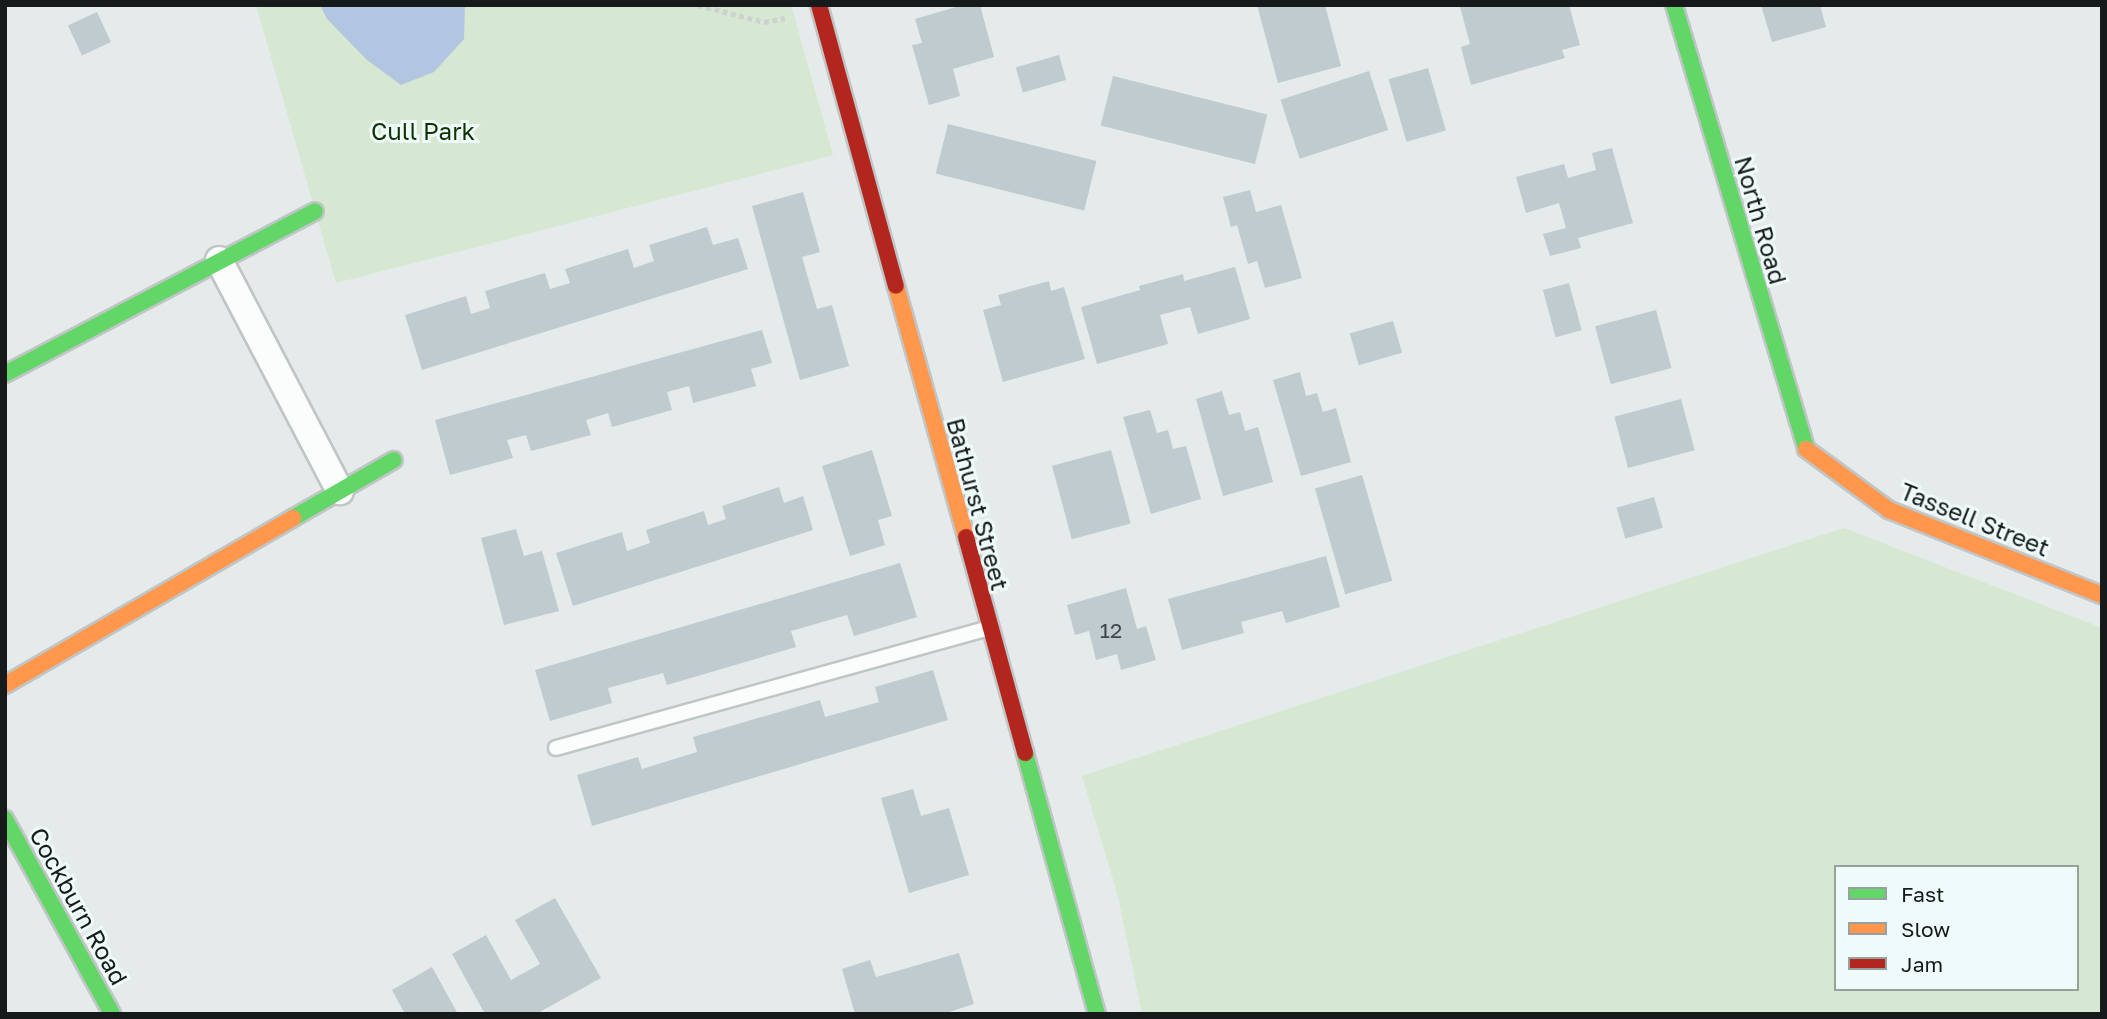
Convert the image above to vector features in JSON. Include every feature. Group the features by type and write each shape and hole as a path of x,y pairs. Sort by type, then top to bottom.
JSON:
{"street":[{"name":"Bathurst Street","path":"819,5 988,628 1097,1014"},
{"name":"North Road","path":"1674,5 1804,447"},
{"path":"5,374 315,211"},
{"path":"219,260 340,491"},
{"name":"Tassell Street","path":"1804,447 1889,510 2102,595"},
{"path":"5,685 394,460"},
{"name":"Cockburn Road","path":"5,820 113,1014"}],"lane":[{"path":"556,748 988,628"}],"path":[{"path":"698,5 764,22 794,16"}],"green space":[{"name":"Cull Park","path":"256,5 791,5 833,155 336,283"},
{"path":"1844,528 2102,628 2102,1014 1142,1014 1118,896 1082,776"}],"water":[{"path":"320,5 465,5 464,39 434,72 401,85 367,60 327,19"}],"building":[{"path":"963,5 980,5 994,57 953,69 960,96 929,105 912,45 922,43 915,19"},
{"path":"1257,5 1325,5 1341,66 1278,83"},
{"path":"1569,5 1580,45 1562,50 1565,58 1471,85 1461,47 1470,44 1460,7"},
{"path":"1761,5 1820,5 1826,27 1772,42"},
{"path":"97,12 111,42 82,55 68,26"},
{"path":"1059,55 1066,80 1023,92 1016,67"},
{"path":"1428,68 1446,130 1407,142 1389,79"},
{"path":"1369,71 1388,130 1300,159 1281,100"},
{"path":"1113,76 1267,114 1255,164 1101,125"},
{"path":"948,124 1096,161 1084,210 936,173"},
{"path":"1612,148 1633,223 1578,238 1581,248 1550,256 1543,234 1566,228 1559,203 1526,213 1516,177 1564,164 1568,178 1596,170 1592,153"},
{"path":"1250,190 1256,212 1281,205 1302,278 1265,288 1257,261 1248,264 1237,225 1231,227 1223,197"},
{"path":"803,192 820,252 802,257 817,309 832,305 849,366 800,380 752,206"},
{"path":"707,227 713,245 738,238 748,269 422,370 405,315 466,296 471,314 490,308 485,291 545,273 550,289 570,283 565,269 628,249 634,268 654,261 649,245"},
{"path":"1235,267 1250,319 1198,334 1190,307 1160,315 1168,344 1097,364 1081,307 1140,290 1139,286 1183,274 1184,281"},
{"path":"1049,281 1051,291 1064,287 1085,359 1003,382 983,310 1001,305 998,295"},
{"path":"1569,283 1582,330 1556,337 1543,290"},
{"path":"1656,310 1672,368 1611,384 1595,326"},
{"path":"1393,321 1402,353 1359,365 1350,333"},
{"path":"762,330 772,363 751,369 756,386 693,403 689,386 667,392 672,410 612,427 608,413 586,420 591,435 531,451 526,435 507,440 513,458 450,475 435,420"},
{"path":"1300,372 1306,396 1317,393 1323,412 1336,408 1351,462 1301,476 1273,380"},
{"path":"1222,391 1229,415 1240,412 1245,431 1258,427 1273,482 1223,496 1196,399"},
{"path":"1681,399 1695,450 1628,468 1614,417"},
{"path":"1150,410 1157,433 1168,430 1173,449 1186,446 1201,499 1151,514 1123,417"},
{"path":"872,450 892,516 878,520 885,545 850,556 822,466"},
{"path":"1111,450 1131,523 1072,539 1052,466"},
{"path":"1362,475 1392,581 1345,594 1315,489"},
{"path":"779,487 784,503 803,496 813,530 573,606 556,553 622,532 627,551 650,543 646,530 704,511 708,525 726,519 722,506"},
{"path":"1654,497 1663,528 1625,539 1617,508"},
{"path":"516,529 524,556 542,551 559,611 504,625 481,538"},
{"path":"1326,556 1340,607 1286,623 1282,611 1241,622 1244,633 1182,650 1168,599"},
{"path":"900,563 917,617 854,636 847,615 791,631 796,647 667,685 663,673 608,688 612,703 550,721 535,670"},
{"path":"1126,588 1137,629 1146,626 1156,660 1121,670 1117,654 1096,660 1089,631 1075,635 1067,605"},
{"path":"933,670 948,720 592,826 577,775 638,757 642,769 697,752 693,737 820,700 825,717 879,702 875,687"},
{"path":"913,789 921,816 949,808 969,875 909,893 881,798"},
{"path":"555,898 601,978 536,1014 485,1014 452,954 486,935 511,980 540,964 515,920"},
{"path":"959,953 974,1004 943,1014 855,1014 842,969 870,960 876,977"},
{"path":"432,967 458,1014 405,1014 392,990"}],"traffic: fast":[{"path":"1674,5 1806,449"},
{"path":"5,374 315,211"},
{"path":"293,518 394,460"},
{"path":"1025,753 1097,1014"},
{"path":"5,819 112,1014"}],"traffic: slow":[{"path":"896,286 966,537"},
{"path":"1806,449 1889,510 2102,595"},
{"path":"5,685 293,518"}],"traffic: jam":[{"path":"819,5 896,286"},
{"path":"966,537 1025,753"}]}
